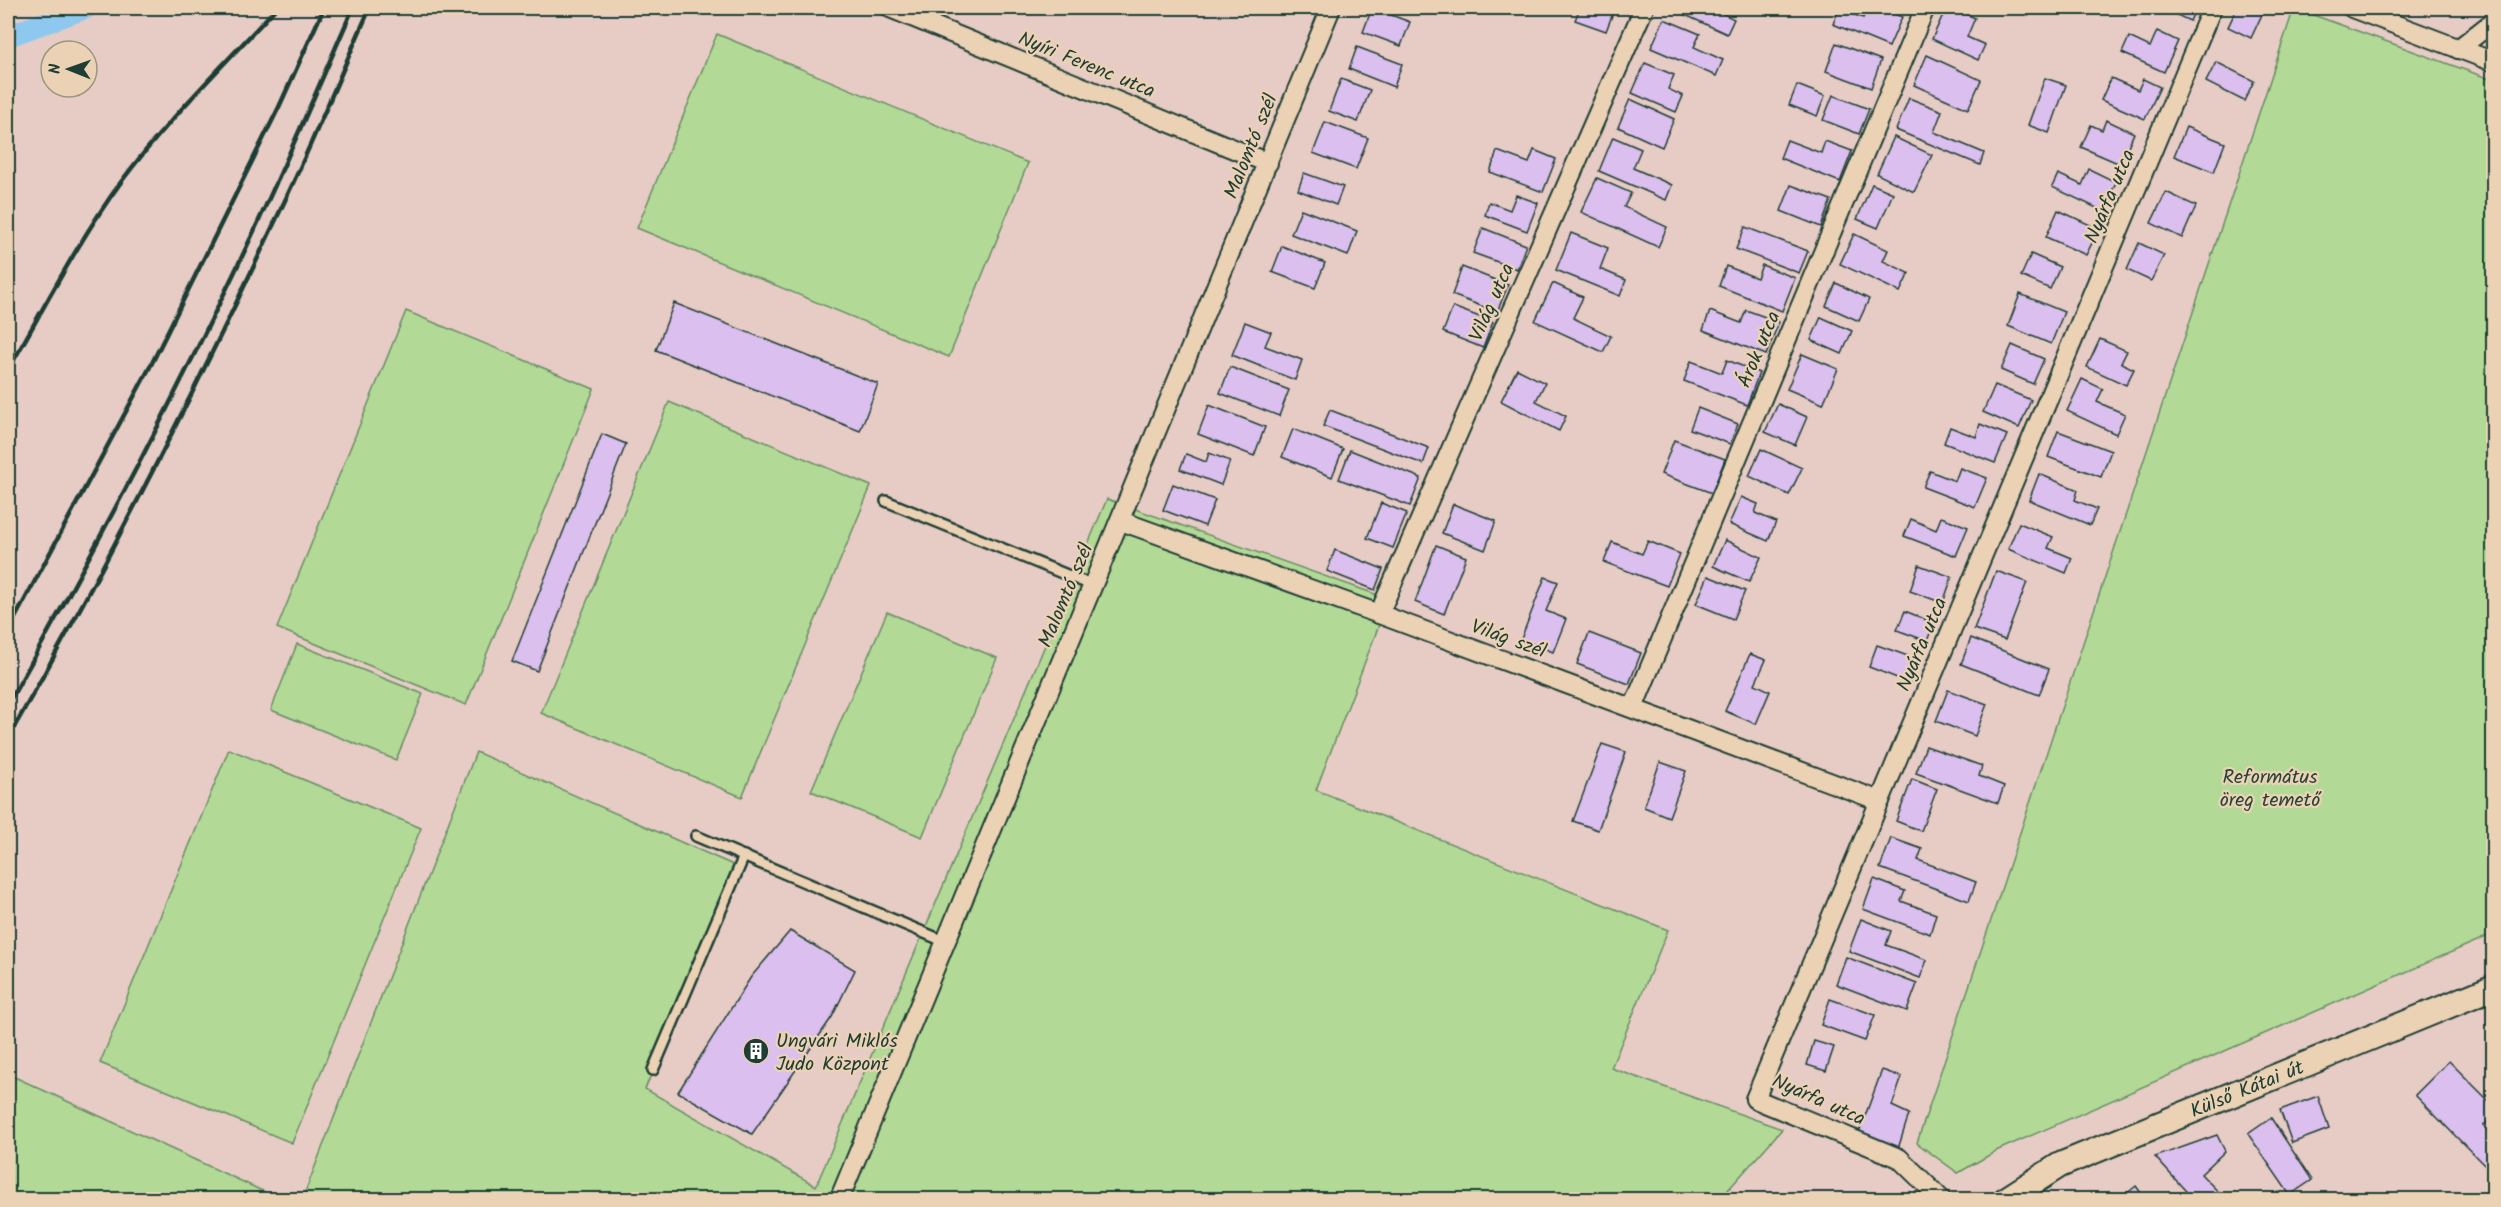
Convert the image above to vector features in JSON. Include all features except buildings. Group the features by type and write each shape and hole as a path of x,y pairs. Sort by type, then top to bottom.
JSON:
{"main road":[{"name":"Külső Kátai út","path":"2005,1200 2060,1165 2493,987"}],"street":[{"name":"Nyíri Ferenc utca","path":"890,8 1268,163"},
{"name":"Malomtó szél","path":"839,1200 1121,522 1331,8"},
{"name":"Világ utca","path":"1378,614 1644,8"},
{"name":"Árok utca","path":"1633,708 1925,8"},
{"name":"Nyárfa utca","path":"1942,1200 1899,1158 1755,1099 2212,8"},
{"path":"2352,8 2493,62"},
{"path":"2458,49 2493,21"},
{"name":"Világ szél","path":"1121,522 1378,614 1880,801"}],"lane":[{"path":"886,501 1094,586"},
{"path":"696,836 946,942"},
{"path":"653,1070 744,856"}],"green space":[{"name":"Református öreg temető","path":"2294,8 2493,80 2493,934 1998,1150 1958,1173 1917,1143"},
{"path":"717,34 1028,163 949,357 637,228"},
{"path":"406,311 594,389 466,705 277,628"},
{"path":"669,402 871,486 742,797 541,713"},
{"path":"1107,499 1389,599 1316,790 1668,930 1611,1068 1782,1129 1720,1199 302,1200 476,752 740,868 645,1089 816,1186"},
{"path":"887,612 997,658 922,837 811,791"},
{"path":"297,644 423,694 396,760 271,710"},
{"path":"229,749 421,828 292,1143 100,1063"},
{"path":"8,1074 280,1199 8,1199"}],"waterway":[{"path":"8,36 86,8"}],"railway":[{"path":"8,370 76,251 121,182 177,115 276,8"},
{"path":"8,631 151,365 279,107 324,8"},
{"path":"8,704 117,505 195,353 272,192 353,8"},
{"path":"8,738 115,543 183,411 292,186 370,8"}],"place":[{"name":"Ungvári Miklós Judo Központ","path":"756,1051"}]}
